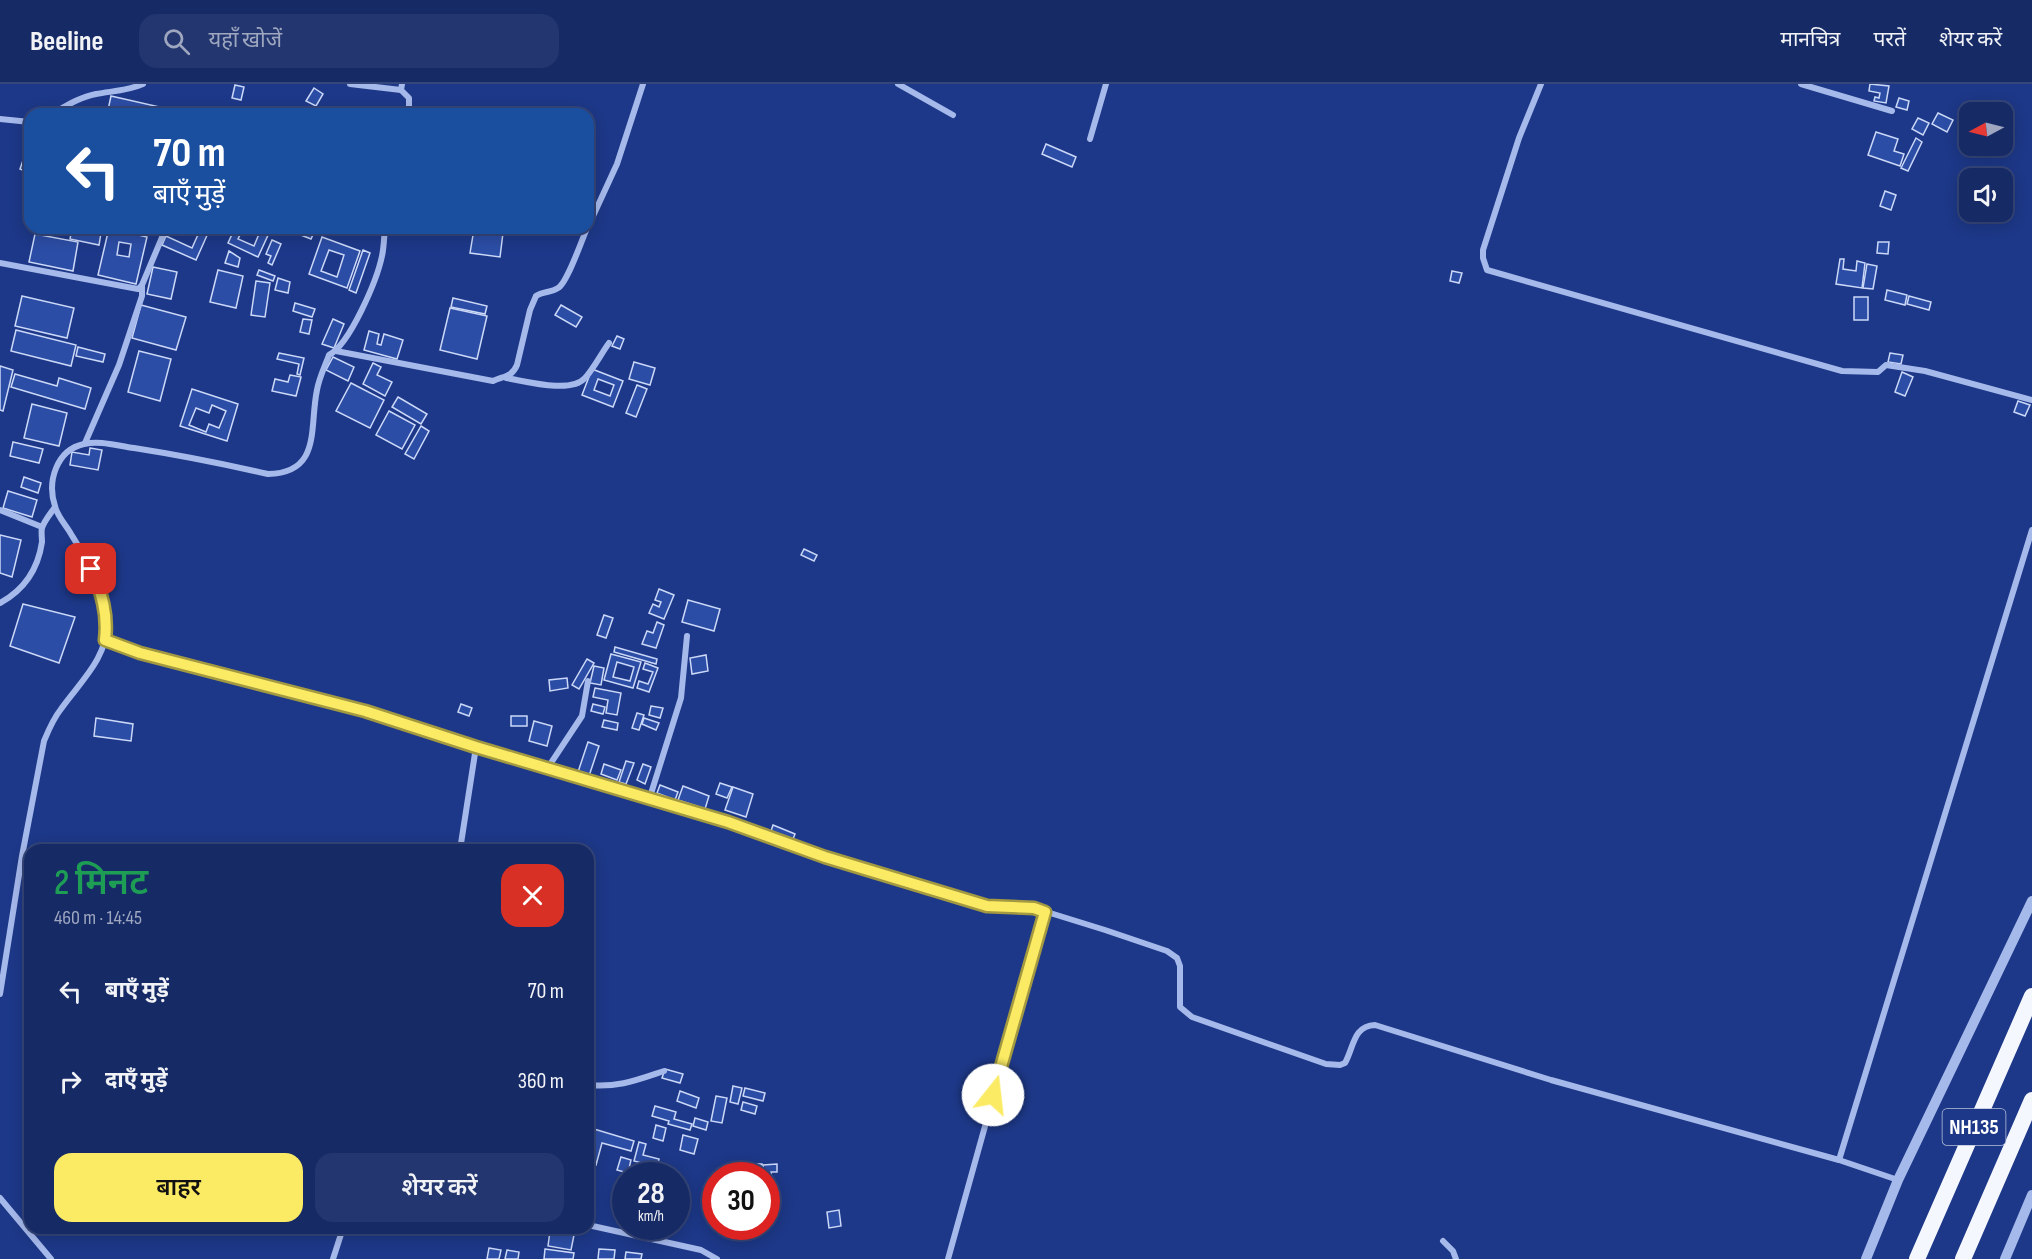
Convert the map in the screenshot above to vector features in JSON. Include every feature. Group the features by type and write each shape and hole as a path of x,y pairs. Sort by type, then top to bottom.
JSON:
{"highway":[{"name":"NH135","path":"1917,1259 2032,996"},
{"name":"NH135","path":"1964,1259 2032,1100"}],"street":[{"path":"63,108 81,98 143,84"},
{"path":"350,84 402,87 409,98 410,108"},
{"path":"594,214 617,164 643,84"},
{"path":"898,84 953,115"},
{"path":"1090,139 1106,84"},
{"path":"1541,84 1516,147 1483,250 1487,270 1842,371 1878,372 1886,364 1925,371 2032,400"},
{"path":"1801,84 1892,111"},
{"path":"0,119 24,121"},
{"path":"85,443 119,365 142,296 142,285 163,234"},
{"path":"24,844 44,741 60,709 93,667 105,640 107,622 98,584 84,555 55,507 52,477 56,467 63,457 75,447 85,443 190,457 268,474 289,471 298,466 306,457 312,441 317,390 329,355 336,351 359,315 383,255 385,234"},
{"path":"336,351 493,381 504,378 514,372 517,365 530,310 536,296 563,285 585,234"},
{"path":"0,263 138,289 142,285"},
{"path":"504,378 570,387 584,379 609,343"},
{"path":"0,603 17,592 28,579 37,562 42,541 42,527 55,507"},
{"path":"0,510 42,527"},
{"path":"1839,1160 2032,530"},
{"path":"649,800 681,698 687,636"},
{"path":"105,640 167,661 365,711 547,769 728,822 825,857 987,906 1034,908 1105,930 1173,955 1180,966 1180,1007 1192,1017 1326,1064 1345,1063 1357,1033 1368,1026 1376,1026 1551,1080 1839,1160 1898,1180"},
{"path":"547,769 582,716 588,681"},
{"path":"461,844 476,747"},
{"path":"0,994 24,846"},
{"path":"1866,1259 1898,1180 2032,901"},
{"path":"948,1259 1045,912"},
{"path":"594,1085 623,1084 664,1071"},
{"path":"2005,1259 2032,1195"},
{"path":"0,1197 24,1226"},
{"path":"594,1226 701,1250 717,1259"},
{"path":"30,1234 51,1259"},
{"path":"333,1259 341,1234"},
{"path":"1443,1241 1454,1251 1456,1259"}],"building":[{"path":"1870,84 1889,86 1886,103 1874,101 1875,97 1879,98 1880,93 1869,91"},
{"path":"235,85 244,87 241,100 232,98"},
{"path":"314,88 323,94 316,106 306,101"},
{"path":"111,96 164,108 108,108"},
{"path":"1899,98 1909,101 1907,110 1896,107"},
{"path":"1938,113 1953,120 1947,132 1932,124"},
{"path":"1918,118 1929,123 1923,135 1912,129"},
{"path":"1876,132 1898,139 1894,151 1904,154 1900,166 1868,155"},
{"path":"1916,138 1922,142 1908,171 1901,168"},
{"path":"1046,144 1076,157 1072,167 1042,154"},
{"path":"24,157 24,171 20,169"},
{"path":"1885,191 1896,195 1891,210 1880,206"},
{"path":"35,234 78,242 73,271 29,262"},
{"path":"71,234 101,234 99,245 70,239"},
{"path":"108,234 134,234 147,237 136,284 98,275","holes":["119,242 131,244 129,257 117,255"]},
{"path":"198,234 208,234 196,260 162,245 166,236 192,248"},
{"path":"232,234 240,234 238,239 254,246 259,234 269,234 258,257 228,243"},
{"path":"298,234 313,234 311,239"},
{"path":"473,234 503,234 500,257 470,253"},
{"path":"322,237 360,251 347,288 309,274","holes":["329,250 344,255 337,277 321,271"]},
{"path":"272,240 281,244 272,265 268,263 271,256 266,254"},
{"path":"1878,242 1889,242 1888,254 1877,253"},
{"path":"363,250 370,253 356,293 349,290"},
{"path":"229,251 240,258 238,267 225,263"},
{"path":"1840,259 1844,259 1843,269 1856,271 1857,261 1865,263 1862,288 1836,284"},
{"path":"1867,264 1877,266 1873,289 1863,288"},
{"path":"153,267 177,272 171,299 147,294"},
{"path":"218,270 243,276 236,308 210,302"},
{"path":"259,270 275,276 273,281 257,275"},
{"path":"1452,271 1462,273 1459,283 1450,281"},
{"path":"278,278 290,282 288,293 275,290"},
{"path":"256,281 270,283 265,317 251,315"},
{"path":"1887,290 1907,295 1905,305 1885,300"},
{"path":"22,296 74,308 67,338 15,326"},
{"path":"1909,296 1931,302 1929,310 1907,304"},
{"path":"1854,297 1868,297 1868,320 1854,320"},
{"path":"453,298 487,306 485,314 451,307"},
{"path":"295,303 315,309 312,317 293,311"},
{"path":"141,305 186,317 176,350 132,338"},
{"path":"561,305 582,317 576,327 555,315"},
{"path":"450,308 487,316 477,359 440,350"},
{"path":"303,319 312,320 309,334 300,332"},
{"path":"333,319 344,324 334,348 322,344"},
{"path":"16,330 76,345 71,366 11,351"},
{"path":"369,331 379,334 377,344 381,345 384,334 403,340 397,359 364,350"},
{"path":"617,336 624,339 620,349 612,346"},
{"path":"78,347 105,354 103,362 76,356"},
{"path":"139,351 171,359 160,401 128,392"},
{"path":"279,353 304,358 300,375 297,374 299,364 277,359"},
{"path":"1890,353 1903,355 1901,364 1888,362"},
{"path":"333,357 354,367 348,381 326,370"},
{"path":"634,362 655,368 650,385 629,379"},
{"path":"373,363 381,367 377,375 392,382 385,396 363,384"},
{"path":"0,366 13,370 3,411 0,410"},
{"path":"592,369 623,381 613,407 582,395","holes":["598,379 614,385 610,396 594,390"]},
{"path":"1902,372 1913,377 1905,396 1895,392"},
{"path":"15,374 57,386 59,378 91,388 85,409 11,387"},
{"path":"290,375 301,377 296,396 272,391 275,379 288,382"},
{"path":"351,383 384,400 370,428 336,411"},
{"path":"637,385 647,389 636,417 626,413"},
{"path":"192,389 238,404 227,441 180,426","holes":["212,405 226,411 219,428 209,424 206,432 189,425 196,408 209,413"]},
{"path":"398,397 427,414 421,424 392,407"},
{"path":"2018,401 2030,405 2025,416 2014,412"},
{"path":"32,404 67,413 59,446 24,438"},
{"path":"389,411 415,425 402,449 376,435"},
{"path":"421,426 429,431 414,459 405,454"},
{"path":"13,442 43,449 39,463 10,456"},
{"path":"90,448 102,450 98,470 70,465 72,452 89,455"},
{"path":"24,477 41,483 38,493 21,487"},
{"path":"8,491 37,500 32,517 3,508"},
{"path":"0,535 21,540 12,577 0,573"},
{"path":"804,549 817,555 814,561 801,555"},
{"path":"659,589 674,595 664,619 649,613 653,604 659,607 661,602 655,600"},
{"path":"688,600 720,609 714,631 682,622"},
{"path":"23,604 75,617 59,663 10,646"},
{"path":"604,615 613,618 606,638 597,635"},
{"path":"657,622 664,625 656,648 642,644 647,631 653,633"},
{"path":"615,647 657,659 656,664 614,652"},
{"path":"611,654 641,662 633,688 604,680","holes":["617,662 634,667 630,681 613,677"]},
{"path":"706,655 708,671 692,674 690,658"},
{"path":"587,659 594,663 579,689 572,685"},
{"path":"645,663 658,668 649,692 637,688 639,681 648,684 653,672 643,669"},
{"path":"594,666 604,668 601,685 590,683"},
{"path":"567,678 568,688 550,691 549,680"},
{"path":"595,688 621,693 617,715 606,713 608,700 593,697"},
{"path":"461,704 472,708 469,716 458,712"},
{"path":"593,704 605,707 603,714 591,711"},
{"path":"651,706 663,708 660,718 649,715"},
{"path":"637,713 644,715 639,730 632,728"},
{"path":"511,716 527,716 527,726 511,726"},
{"path":"96,718 133,724 131,741 94,736"},
{"path":"644,718 659,723 656,730 642,724"},
{"path":"604,720 618,723 617,730 602,727"},
{"path":"534,721 552,726 547,746 529,741"},
{"path":"588,742 599,746 589,776 578,772"},
{"path":"626,761 634,763 626,784 619,782"},
{"path":"604,764 621,770 617,780 601,774"},
{"path":"643,764 651,767 645,784 637,780"},
{"path":"720,783 732,787 727,798 716,794"},
{"path":"660,785 678,792 675,800 657,793"},
{"path":"683,786 709,796 705,809 678,800"},
{"path":"733,787 753,794 746,817 725,810"},
{"path":"773,825 795,834 793,839 771,831"},
{"path":"665,1069 683,1074 680,1083 662,1078"},
{"path":"733,1086 742,1088 738,1104 730,1102"},
{"path":"745,1088 765,1093 763,1101 743,1096"},
{"path":"680,1091 699,1098 696,1108 677,1101"},
{"path":"716,1096 727,1098 722,1123 711,1121"},
{"path":"743,1102 757,1106 755,1114 741,1110"},
{"path":"655,1106 676,1112 674,1119 692,1124 690,1130 668,1124 669,1121 652,1116"},
{"path":"695,1118 708,1122 706,1130 693,1126"},
{"path":"656,1125 666,1128 663,1141 653,1138"},
{"path":"594,1129 634,1141 631,1151 602,1143 596,1165 594,1164"},
{"path":"683,1135 698,1139 694,1154 680,1150"},
{"path":"639,1142 646,1144 643,1155 659,1159 658,1162 634,1161"},
{"path":"621,1157 631,1160 631,1162 619,1162"},
{"path":"839,1210 841,1226 829,1228 827,1212"},
{"path":"550,1234 574,1235 571,1250 548,1246"},
{"path":"489,1248 501,1250 499,1259 487,1259"},
{"path":"545,1249 574,1253 573,1259 544,1259"},
{"path":"599,1249 615,1250 614,1259 598,1259"},
{"path":"507,1250 519,1252 518,1259 505,1259"},
{"path":"626,1252 642,1254 641,1259 625,1259"}],"route":[{"path":"91,569 104,604 107,622 105,640 140,653 365,711 649,800 728,822 825,857 987,906 1034,908 1045,912 993,1095"}]}
